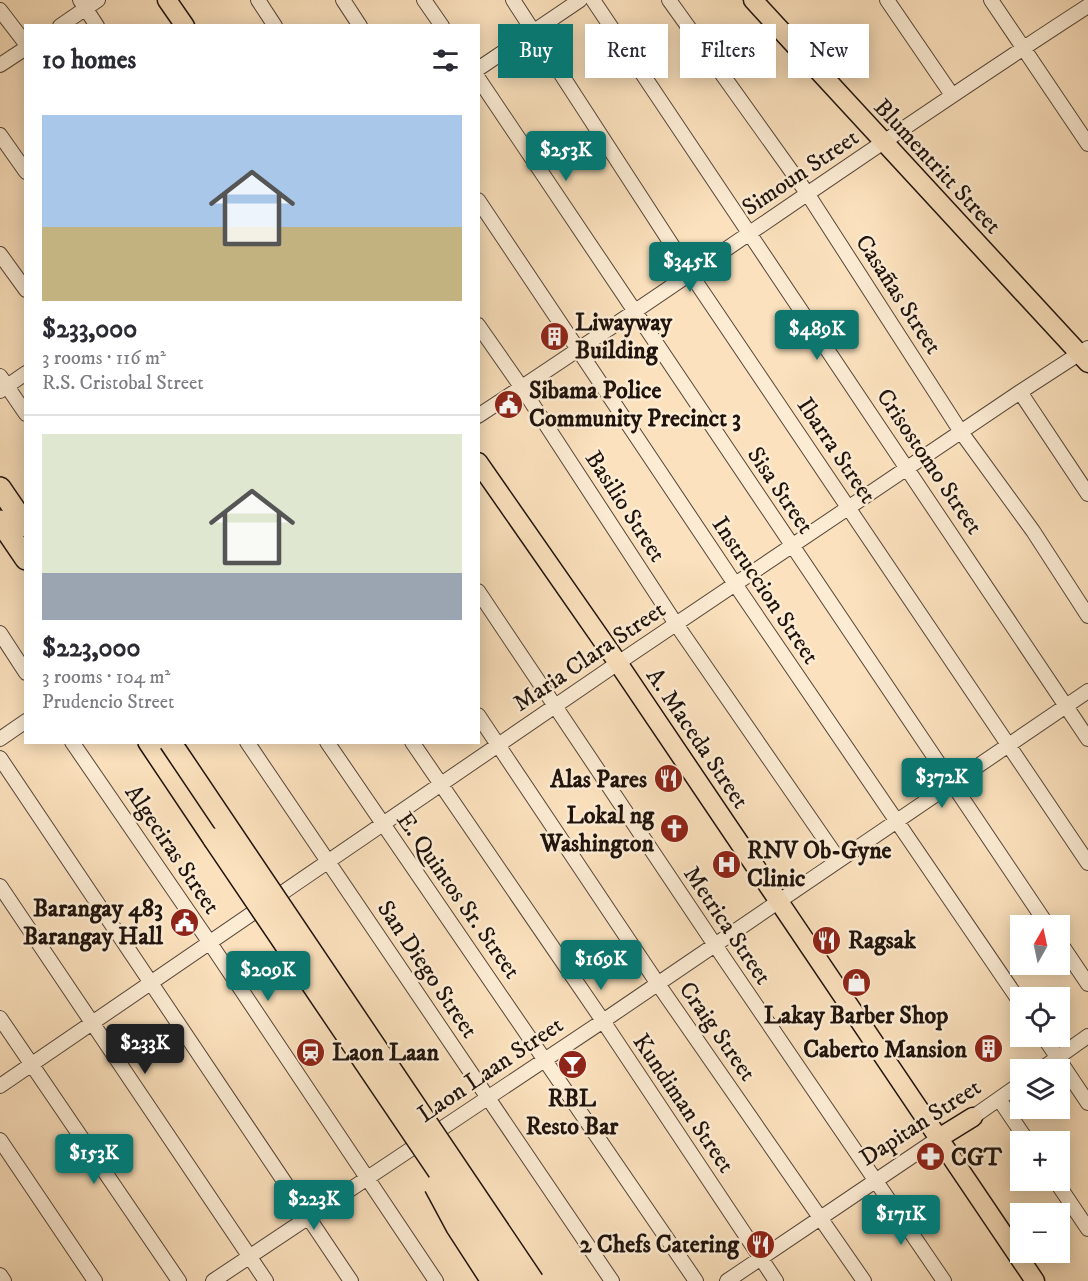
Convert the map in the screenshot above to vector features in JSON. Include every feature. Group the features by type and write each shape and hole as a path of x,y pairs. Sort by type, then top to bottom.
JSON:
{"highway":[{"path":"0,488 24,523"},
{"path":"0,521 24,556"},
{"path":"150,744 513,1281"},
{"path":"172,744 533,1281"},
{"path":"390,1101 444,1205 492,1281"}],"main road":[{"path":"167,0 183,24"},
{"name":"Blumentritt Street","path":"753,0 884,143 1085,355"},
{"name":"A. Maceda Street","path":"480,465 618,663 1035,1281"},
{"name":"Dapitan Street","path":"939,1138 973,1117"}],"street":[{"path":"62,24 83,4 98,0"},
{"path":"258,0 274,24"},
{"path":"343,0 359,24"},
{"path":"424,0 441,24"},
{"name":"Ibarra Street","path":"513,0 530,24"},
{"path":"546,24 580,0"},
{"name":"Crisostomo Street","path":"593,0 908,467 1088,739"},
{"name":"Casañas Street","path":"669,0 807,193 961,432 1027,522 1088,616"},
{"path":"887,0 952,95"},
{"path":"991,0 1088,144"},
{"path":"83,4 96,24"},
{"name":"Simoun Street","path":"480,415 580,350 807,193 1088,6"},
{"path":"0,10 24,41"},
{"path":"0,65 24,49"},
{"path":"480,68 498,56"},
{"name":"Ibarra Street","path":"564,78 690,274 1088,863"},
{"name":"Sisa Street","path":"480,81 1041,915"},
{"path":"0,135 24,169"},
{"name":"Instruccion Street","path":"480,203 735,584 1010,987"},
{"path":"0,254 24,288"},
{"name":"Basilio Street","path":"480,328 522,388 676,624 839,860"},
{"name":"Maria Clara Street","path":"0,1086 554,706 908,467 1020,392 1085,355"},
{"path":"24,374 2,384 24,412"},
{"path":"1020,392 1088,494"},
{"name":"Metrica Street","path":"480,594 944,1281"},
{"path":"0,633 24,670"},
{"name":"Laon Laan Street","path":"213,1281 658,984 1088,691"},
{"name":"Craig Street","path":"480,718 658,984 864,1281"},
{"path":"0,739 24,722"},
{"name":"Algeciras Street","path":"73,744 210,943 436,1281"},
{"name":"San Diego Street","path":"249,744 612,1281"},
{"name":"E. Quintos Sr. Street","path":"328,744 696,1281"},
{"name":"Kundiman Street","path":"413,744 603,1021 776,1281"},
{"path":"0,758 351,1281"},
{"path":"0,886 266,1281"},
{"path":"1070,957 1088,984"},
{"path":"0,1018 179,1281"},
{"path":"1055,1059 1088,1036"},
{"path":"1051,1047 1088,1103"},
{"name":"Dapitan Street","path":"973,1117 1010,1091"},
{"path":"999,1099 1021,1131"},
{"name":"Dapitan Street","path":"727,1281 939,1138"},
{"path":"0,1140 95,1281"},
{"path":"1062,1191 1088,1229"},
{"path":"0,1275 4,1281"}],"place":[{"name":"Liwayway Building","path":"554,336"},
{"name":"Sibama Police Community Precinct 3","path":"508,404"},
{"name":"Alas Pares","path":"668,779"},
{"name":"Lokal ng Washington","path":"675,829"},
{"name":"RNV Ob-Gyne Clinic","path":"726,864"},
{"name":"Barangay 483 Barangay Hall","path":"184,922"},
{"name":"Ragsak","path":"827,940"},
{"name":"Lakay Barber Shop","path":"856,982"},
{"name":"Caberto Mansion","path":"988,1049"},
{"name":"Laon Laan","path":"311,1052"},
{"name":"RBL Resto Bar","path":"572,1065"},
{"name":"CGT","path":"930,1157"},
{"name":"2 Chefs Catering","path":"760,1244"}]}
